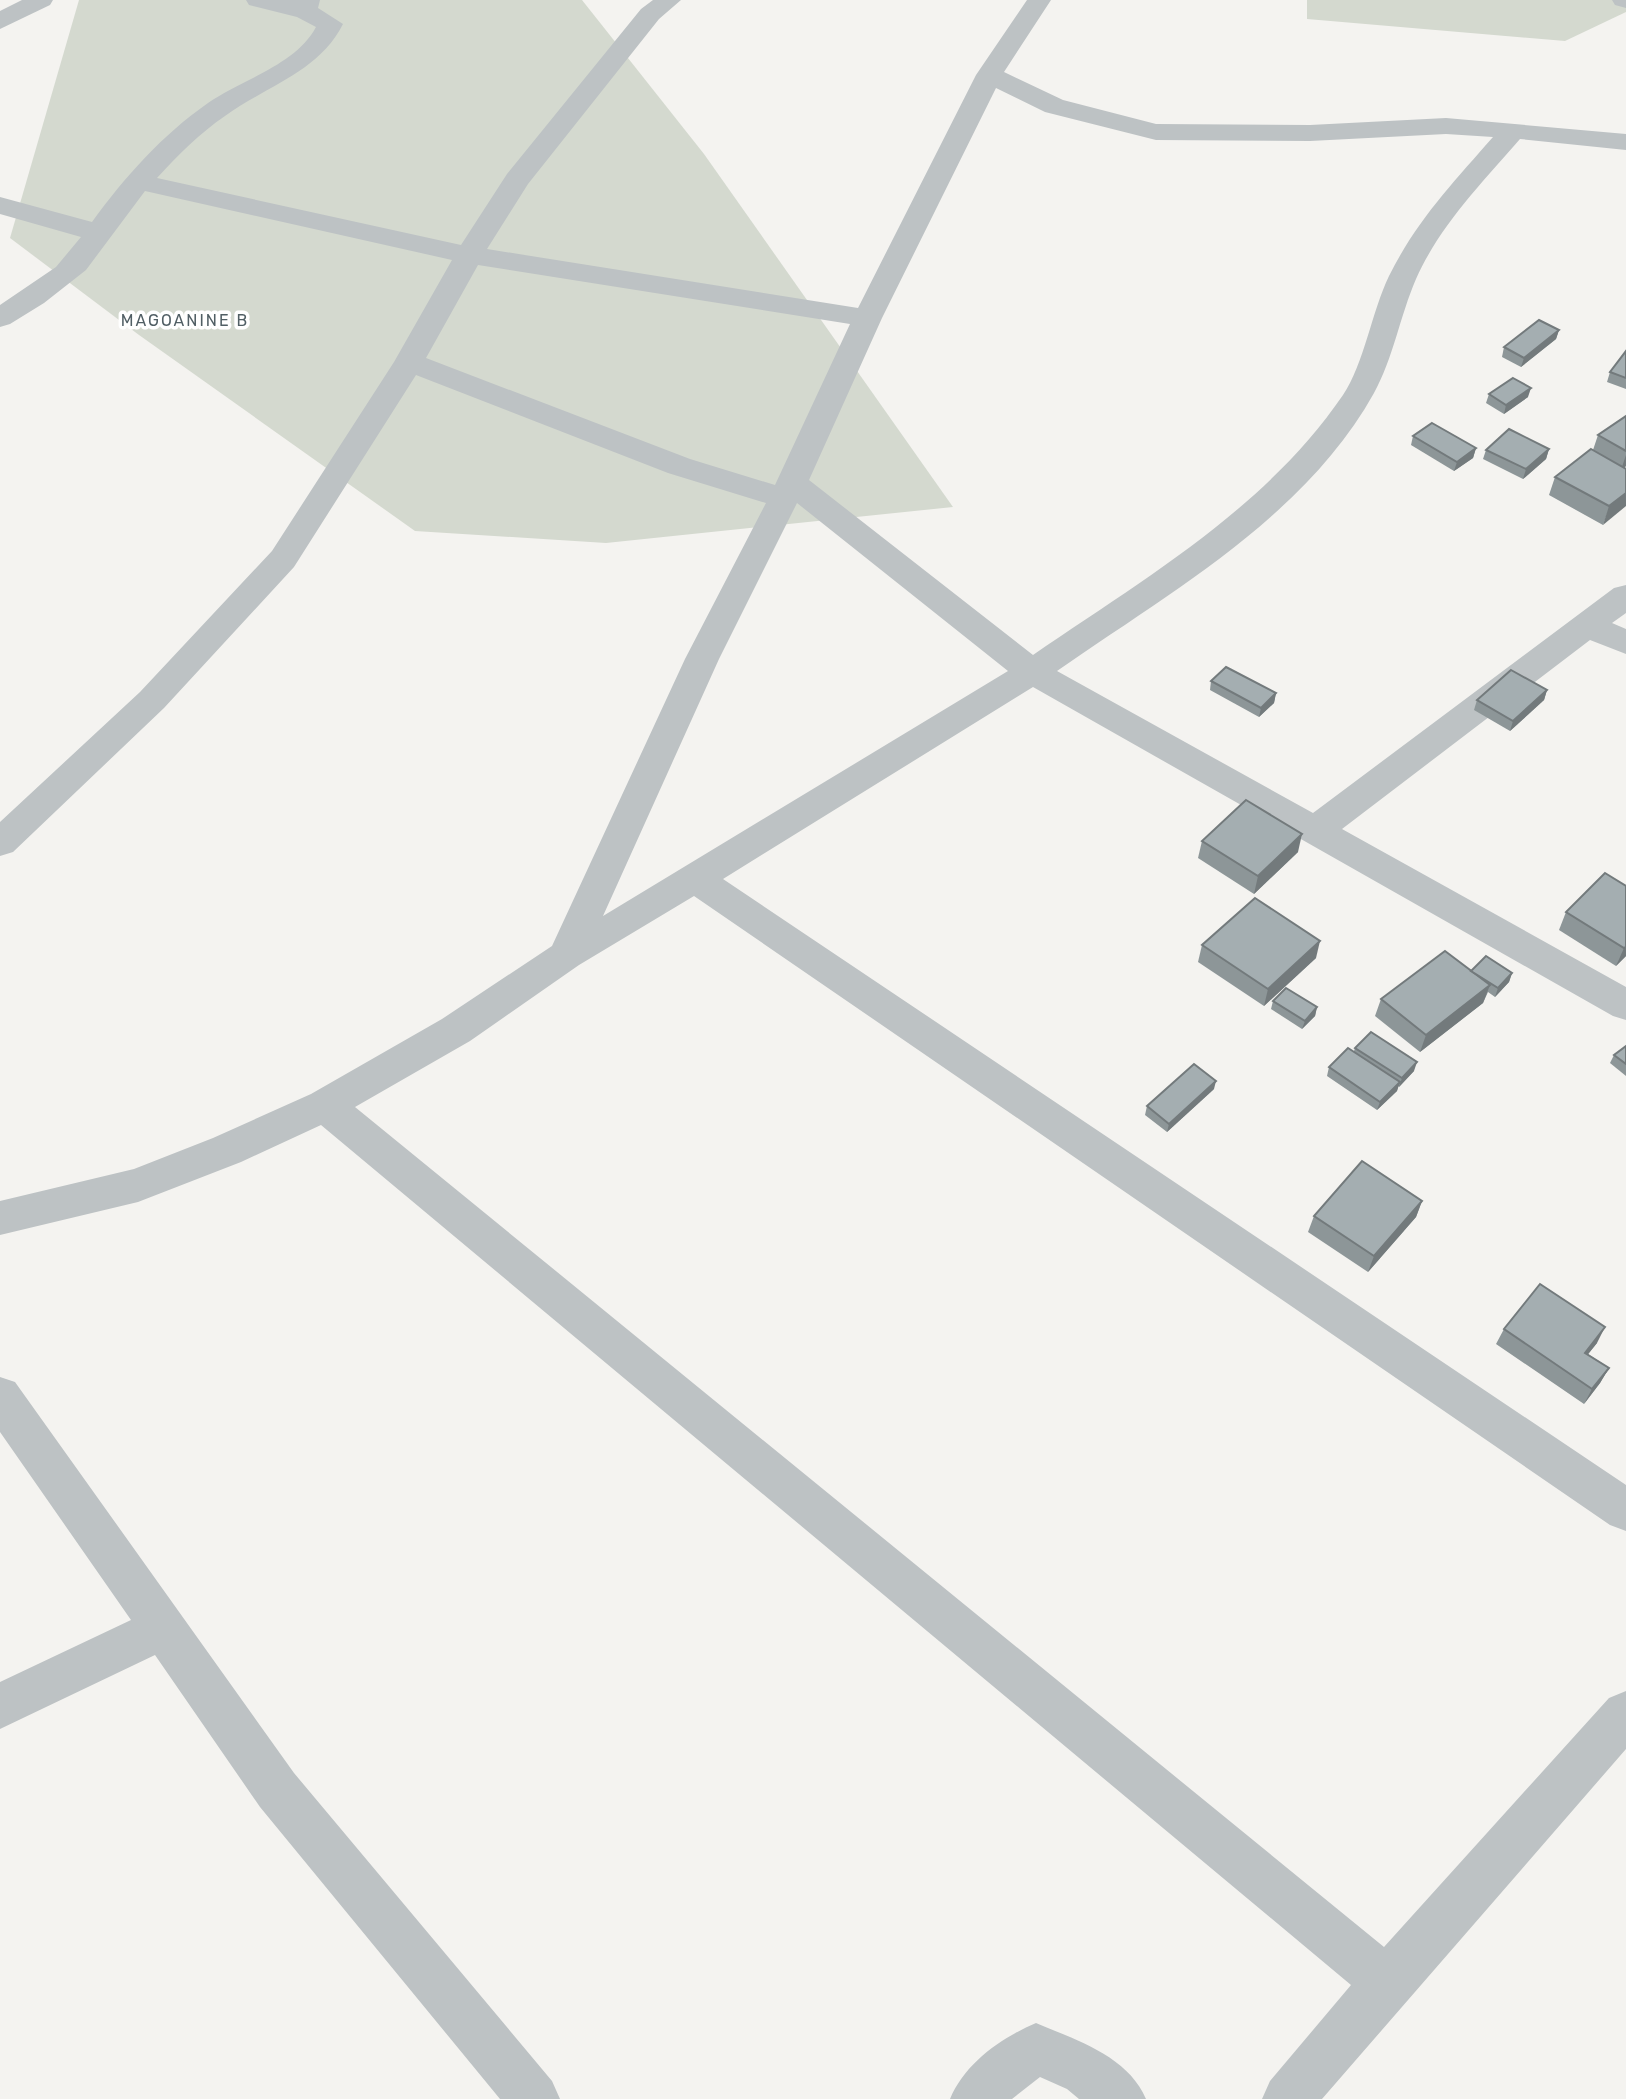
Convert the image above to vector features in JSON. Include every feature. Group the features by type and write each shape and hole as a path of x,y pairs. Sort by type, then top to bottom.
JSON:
{"street":[{"path":"0,22 41,0"},
{"path":"0,318 59,279 86,253 98,233 140,182 216,110 308,52 326,37 330,24 307,5 258,0"},
{"path":"0,843 152,700 283,559 409,362 517,180 650,14 669,0"},
{"path":"566,955 702,659 788,491 867,318 989,75 1039,0"},
{"path":"989,75 1054,106 1156,132 1310,133 1446,127 1513,130 1626,142"},
{"path":"0,1218 138,1185 227,1150 325,1105 456,1030 566,955 696,879 1032,672 1213,547 1278,494 1326,440 1360,392 1402,279 1427,230 1513,130"},
{"path":"140,182 470,256 867,318"},
{"path":"0,205 98,233"},
{"path":"409,362 679,466 788,491 1032,672 1626,1005"},
{"path":"1315,831 1626,596"},
{"path":"1588,625 1626,643"},
{"path":"696,879 1626,1510"},
{"path":"325,1105 1387,1982"},
{"path":"0,1396 277,1790 534,2099"},
{"path":"0,1706 163,1628"},
{"path":"1288,2099 1387,1982 1626,1714"},
{"path":"976,2099 986,2086 1037,2049 1085,2071 1120,2099"}],"shaded area":[{"path":"79,0 582,0 704,154 953,507 606,543 415,531 139,335 10,238"},
{"path":"1307,0 1626,0 1626,12 1565,41 1307,19"}],"building":[{"path":"1539,320 1559,330 1524,358 1504,347"},
{"path":"1626,351 1626,378 1610,372"},
{"path":"1513,378 1531,388 1506,405 1489,394"},
{"path":"1626,416 1626,451 1598,435"},
{"path":"1432,423 1476,448 1457,462 1413,436"},
{"path":"1509,429 1549,449 1526,469 1486,450"},
{"path":"1591,449 1626,469 1626,493 1609,506 1555,477"},
{"path":"1226,667 1276,693 1261,708 1211,681"},
{"path":"1511,670 1547,690 1513,721 1477,700"},
{"path":"1246,800 1302,834 1258,876 1202,841"},
{"path":"1605,873 1626,886 1624,948 1566,912"},
{"path":"1255,898 1320,941 1268,989 1202,945"},
{"path":"1445,951 1490,985 1426,1035 1381,999"},
{"path":"1486,956 1512,973 1498,988 1471,971"},
{"path":"1286,988 1317,1007 1305,1021 1273,1001"},
{"path":"1371,1032 1417,1062 1402,1078 1355,1048"},
{"path":"1626,1046 1626,1064 1614,1055"},
{"path":"1348,1048 1400,1082 1380,1102 1329,1067"},
{"path":"1194,1064 1216,1081 1169,1124 1147,1106"},
{"path":"1362,1161 1422,1201 1374,1256 1314,1216"},
{"path":"1540,1284 1605,1327 1585,1353 1609,1368 1592,1389 1504,1329"}],"district":[{"name":"MAGOANINE B","path":"185,320"}]}
